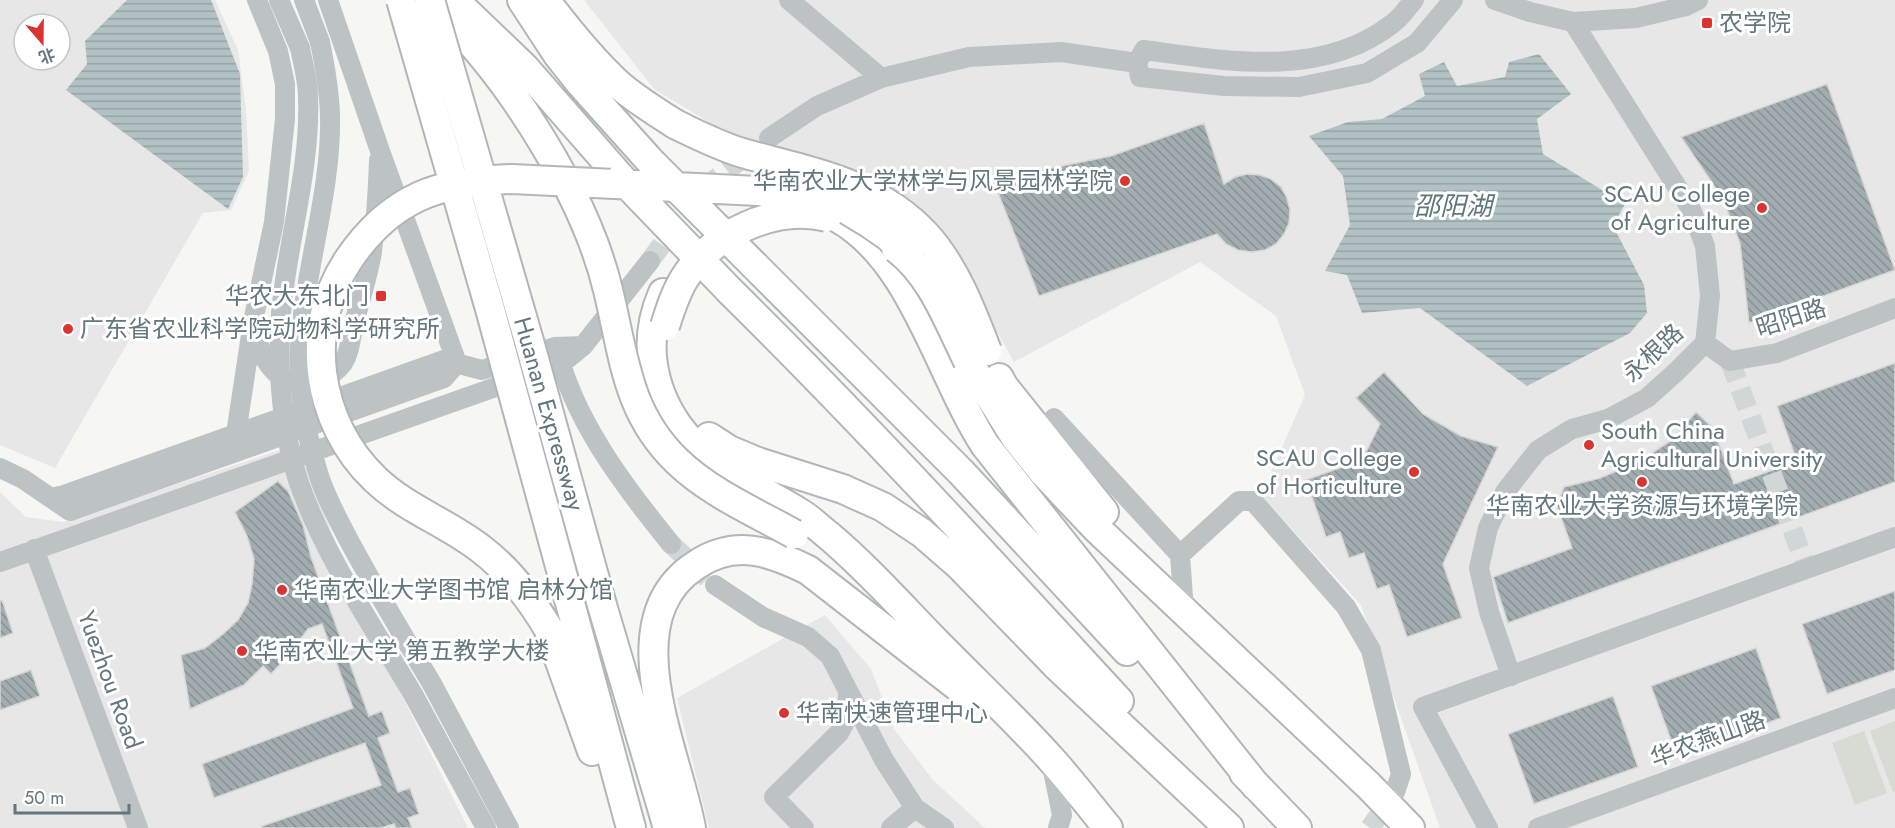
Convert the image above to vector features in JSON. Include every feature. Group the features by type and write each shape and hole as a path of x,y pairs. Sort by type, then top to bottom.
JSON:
{"highway":[{"name":"Huanan Expressway","path":"401,0 493,320 631,828"},
{"name":"Huanan Expressway","path":"430,0 529,341 602,605 668,828"},
{"path":"430,0 469,41 507,87 551,153 594,243 608,292 627,380 647,425 661,445 697,478 824,552 1051,758 1124,828"},
{"path":"454,0 524,67 621,178 819,379 1237,828"},
{"path":"522,0 575,77 651,162 961,472 1134,658 1297,828"},
{"path":"545,0 577,40 619,84 645,105 675,124 700,137 744,153 853,185 878,196 892,206 926,235 945,262 961,291 978,356"},
{"path":"618,828 557,650 548,628 520,587 481,549 400,500 375,479 355,456 341,434 328,406 319,350 328,303 342,269 358,245 397,209 423,194 450,185 512,178 758,191 824,201 846,209 889,237 911,260 929,284 978,356 1016,438 1044,474 1095,527 1368,785 1410,828"},
{"path":"1108,828 1051,758 856,560 801,514 712,460 679,427 667,408 657,385 651,361 651,332 658,304 668,280 686,254 705,235 729,219 756,208 786,205 816,209 840,218 864,235 883,255 911,299 970,422 985,444 1256,786"},
{"path":"911,260 883,238 857,224 819,215 792,214 762,220 721,240 684,278 672,303 665,326 665,357 673,387 686,411 706,435 729,450 758,462 843,489 883,507 922,533 960,566 1057,666 1229,828"},
{"path":"691,828 659,702 654,638 659,610 668,591 692,567 706,558 730,550 759,550 780,556 808,570 1051,758"},
{"path":"1184,611 1384,828"}],"street":[{"path":"236,443 253,322 274,222 285,119 285,84 278,51 257,0"},
{"path":"279,0 300,48 308,97 307,134 281,313 279,381 283,414 296,471 313,517 486,828"},
{"path":"304,0 320,42 327,75 330,115 328,155 300,348 304,403 317,469 355,552 432,684 509,828"},
{"path":"328,0 457,363"},
{"path":"789,0 881,78"},
{"path":"769,138 817,106 881,78 969,57 1061,52 1293,62 1355,47 1394,23 1414,0"},
{"path":"1140,56 1140,76 1224,86 1299,87 1367,72 1417,43 1453,0"},
{"path":"1496,0 1530,12 1573,22 1636,18 1686,6 1698,0"},
{"name":"永根路","path":"1511,676 1489,612 1479,568 1488,528 1505,492 1538,450 1572,429 1608,419 1647,398 1705,343 1710,296 1705,246 1691,209 1573,22"},
{"path":"253,322 258,346 267,363 281,376 291,381 314,382 333,374 345,360 372,254 380,151"},
{"path":"0,562 561,364 583,346 650,261"},
{"name":"昭阳路","path":"1705,343 1730,361 1777,353 1895,308"},
{"path":"0,468 23,479 51,498 236,443 444,360 483,370 555,347 583,346"},
{"path":"561,364 568,389 596,439 630,494 671,544"},
{"path":"1054,418 1180,555 1184,611"},
{"path":"1180,555 1239,501 1253,501 1346,607 1371,650 1401,774 1395,792"},
{"path":"1488,828 1423,707 1895,537"},
{"name":"Yuezhou Road","path":"34,549 138,828"},
{"path":"715,585 763,617 808,638 830,656 848,695 884,760 915,808 944,828"},
{"path":"804,828 774,798 839,733 846,720 848,695"},
{"name":"华农燕山路","path":"1538,828 1895,698"},
{"path":"1051,758 1062,815 1058,828"},
{"path":"891,828 915,808"}],"shaded area":[{"name":"广东省农业科学院动物科学研究所","path":"0,0 215,0 238,50 246,109 249,171 231,210 203,213 55,468 0,445"},
{"name":"South China Agricultural University","path":"584,0 1895,0 1895,828 1440,828 1361,605 1261,495 1305,395 1276,316 1200,262 1014,362 953,253 780,151 731,135 655,90"},
{"path":"301,443 356,604 468,828 0,828 0,492 26,517 63,522"},
{"name":"华南快速管理中心","path":"825,615 871,669 894,729 933,780 985,828 709,828 677,698"},
{"path":"1895,721 1895,791 1893,792 1870,731"},
{"path":"1864,731 1887,793 1855,805 1832,743"}],"water":[{"path":"127,0 211,0 240,74 243,177 228,209 66,90 87,64 85,41"},
{"name":"邵阳湖","path":"1539,54 1571,94 1537,119 1543,154 1625,204 1613,226 1644,285 1647,313 1630,333 1527,386 1420,308 1362,313 1347,275 1325,271 1350,225 1343,176 1309,136 1348,122 1382,119 1425,96 1419,74 1444,62 1457,86 1505,77 1509,62"}],"building":[{"path":"1827,84 1895,270 1749,323 1740,243 1722,197 1681,137"},
{"path":"1204,123 1224,184 1235,177 1247,174 1271,179 1281,187 1290,210 1289,223 1276,244 1265,250 1252,252 1238,250 1226,244 1217,234 1039,296 993,180 1111,156"},
{"path":"1895,363 1895,482 1508,623 1493,577 1572,548 1557,506 1564,487 1600,478 1638,462 1672,440 1696,412 1713,428 1734,484 1797,461 1777,406"},
{"path":"1384,372 1423,414 1461,436 1498,447 1443,564 1462,618 1407,637 1389,585 1377,589 1364,553 1349,558 1340,532 1326,537 1306,480 1362,460 1380,424 1356,398"},
{"name":"华南农业大学 第五教学大楼","path":"278,481 288,491 303,525 311,557 369,716 382,711 390,733 378,738 398,792 410,788 419,814 408,818 412,828 396,828 394,824 381,828 262,828 262,826 381,785 365,743 214,798 202,764 353,708 322,624 308,629 271,674 263,666 244,685 190,709 181,655 205,648 238,620 248,603 254,559 247,536 235,512"},
{"path":"1895,591 1895,670 1827,694 1802,624"},
{"path":"2,600 13,633 0,638 0,601"},
{"path":"1756,648 1781,718 1677,756 1651,686"},
{"path":"31,670 40,696 0,710 0,681"},
{"path":"1613,696 1638,767 1534,804 1508,734"}],"tunnel":[{"path":"650,261 700,191 755,149"},
{"path":"1730,361 1807,569"},
{"path":"671,544 715,585"},
{"path":"1370,828 1394,794"}],"place":[{"name":"农学院","path":"1707,23"},
{"name":"华南农业大学林学与风景园林学院","path":"1125,181"},
{"name":"SCAU College of Agriculture","path":"1762,208"},
{"name":"华农大东北门","path":"381,296"},
{"name":"广东省农业科学院动物科学研究所","path":"68,329"},
{"name":"South China Agricultural University","path":"1589,445"},
{"name":"SCAU College of Horticulture","path":"1414,472"},
{"name":"华南农业大学资源与环境学院","path":"1642,482"},
{"name":"华南农业大学图书馆 启林分馆","path":"282,590"},
{"name":"华南农业大学 第五教学大楼","path":"242,651"},
{"name":"华南快速管理中心","path":"784,713"}]}
